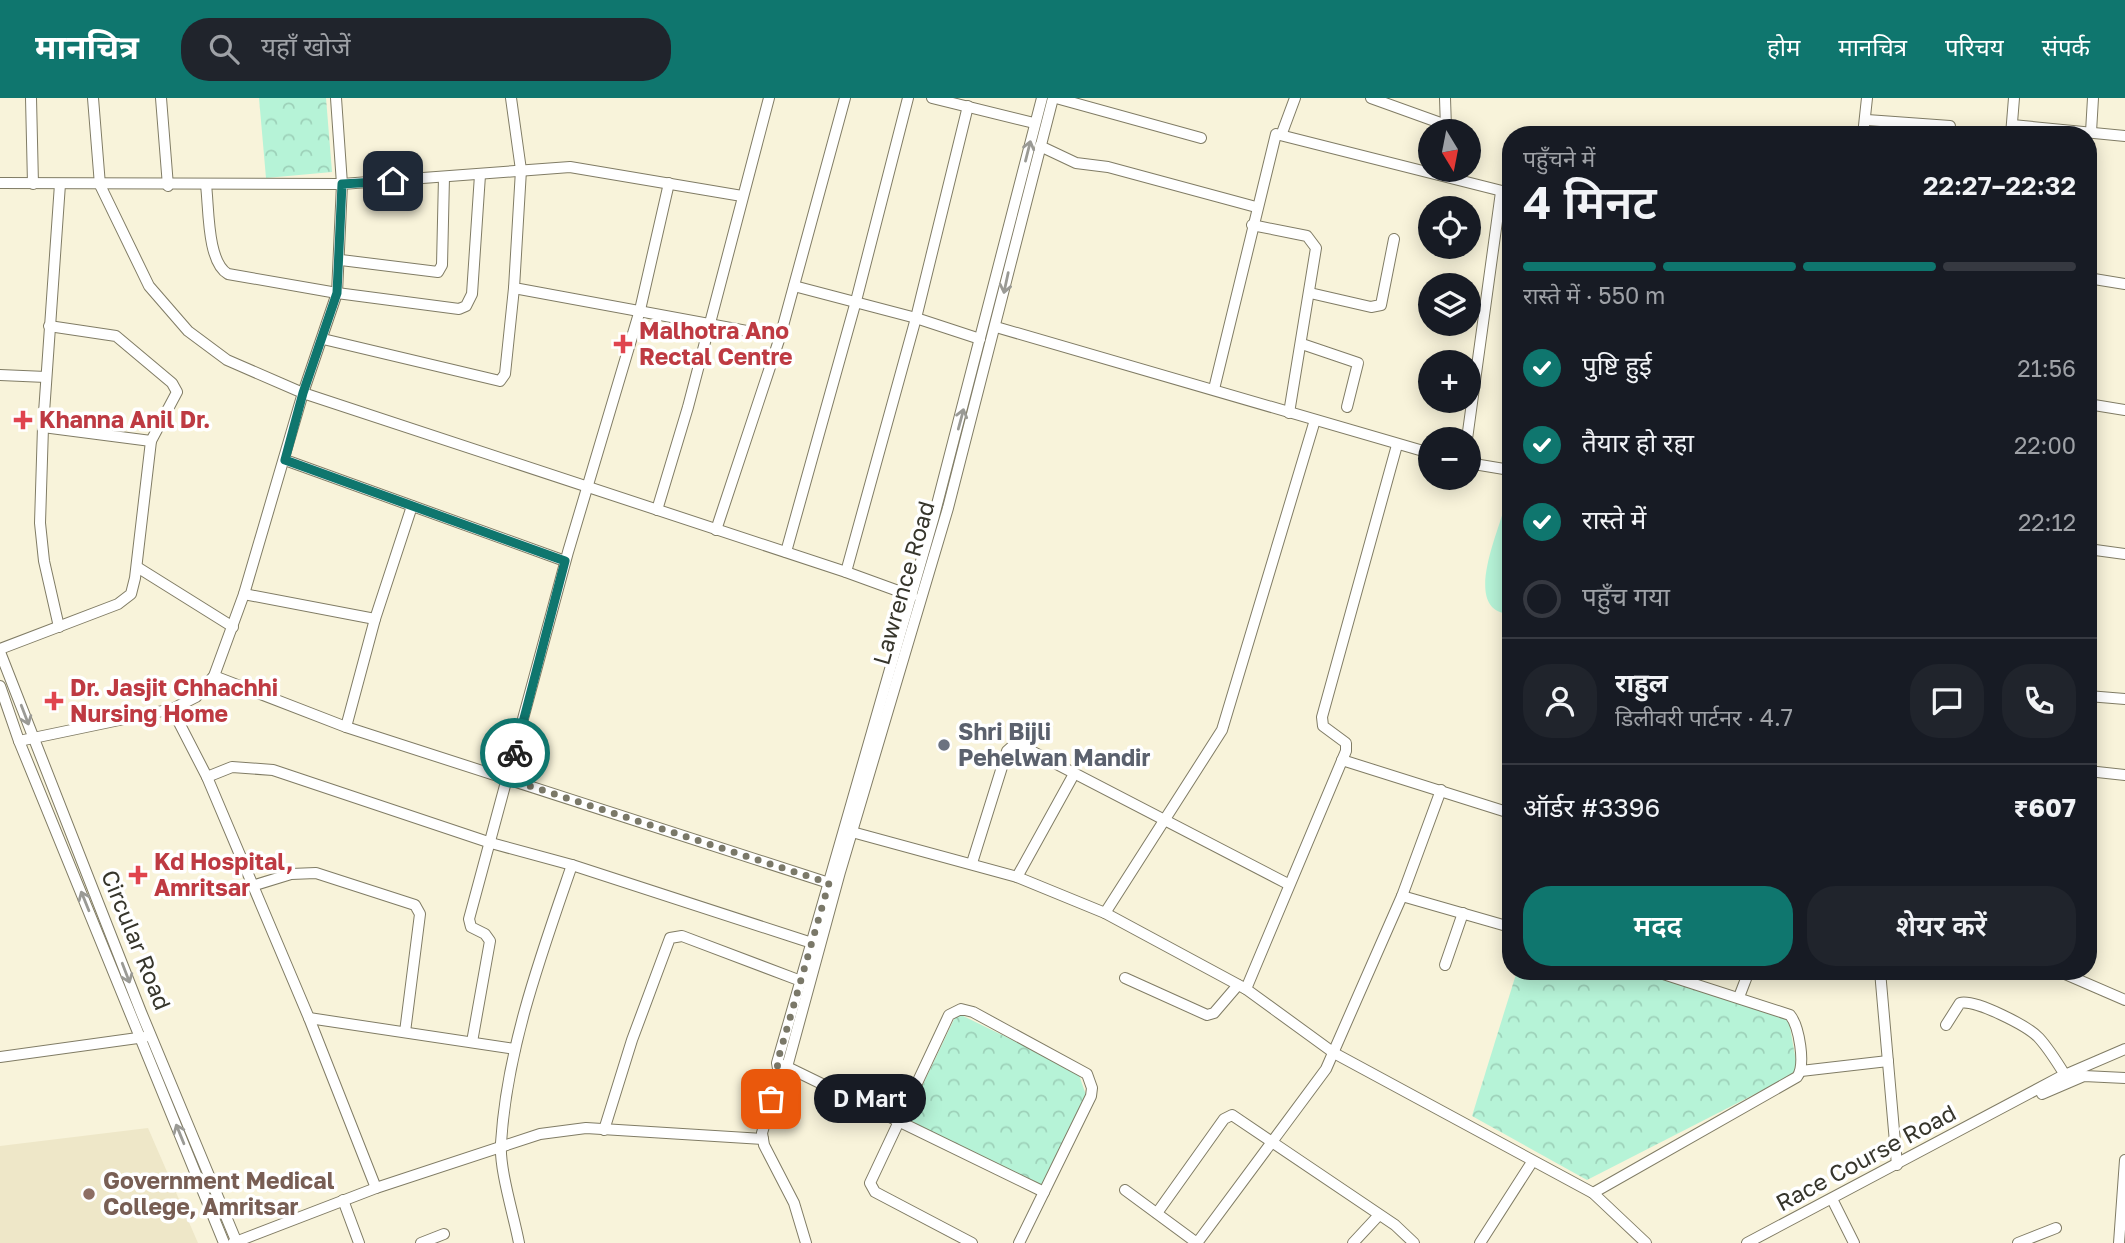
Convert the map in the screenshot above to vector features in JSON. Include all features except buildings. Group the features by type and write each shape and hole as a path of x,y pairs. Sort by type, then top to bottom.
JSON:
{"street":[{"path":"31,98 33,184"},
{"path":"93,98 100,185 149,286 174,318 227,360 303,393 912,596"},
{"path":"161,98 168,186"},
{"path":"19,741 172,709 196,697 214,676 244,594 303,393 337,293 341,260 342,184 336,98"},
{"path":"323,339 500,381 505,374 514,288 521,170 511,98"},
{"path":"657,510 769,98"},
{"path":"716,530 780,337 845,98"},
{"path":"786,552 856,301 908,98"},
{"path":"932,98 1034,123"},
{"name":"Lawrence Road","path":"763,1139 762,1124 852,832 958,448 980,339 1042,98"},
{"path":"1055,98 1201,138"},
{"name":"Lawrence Road","path":"781,1068 801,981 912,596 996,327 1040,146 1055,98"},
{"path":"1214,389 1273,138 1282,133 1295,98"},
{"path":"1371,98 1424,119"},
{"path":"1446,98 1446,119"},
{"path":"1865,126 1867,98"},
{"path":"2011,126 2014,98"},
{"path":"2091,126 2093,98"},
{"path":"846,572 916,318 968,106"},
{"path":"1867,120 1950,126"},
{"path":"1282,133 1418,168"},
{"path":"2097,133 2125,136"},
{"path":"1040,146 1076,163 1108,167 1256,207"},
{"path":"0,183 168,186 342,184 570,167 742,196"},
{"path":"206,185 214,256 221,270 237,278 459,309 466,306 472,294 480,175"},
{"path":"341,260 438,272 442,265 444,177"},
{"path":"1470,182 1502,192"},
{"path":"472,1042 490,941 485,934 471,927 469,919 565,561 640,310 669,183"},
{"path":"58,627 41,543 43,426 60,184"},
{"path":"1469,427 1502,218"},
{"path":"1252,225 1311,239 1316,254 1289,413"},
{"path":"1310,293 1371,307 1381,305 1394,239"},
{"path":"2097,279 2125,284"},
{"path":"794,286 916,318 980,339"},
{"path":"514,288 780,337"},
{"path":"0,650 125,600 133,588 137,567 151,441 177,392 172,383 116,336 49,326"},
{"path":"996,327 1418,450"},
{"path":"1302,344 1358,363 1347,407"},
{"path":"0,375 47,377"},
{"path":"2097,405 2125,410"},
{"path":"1105,913 1222,730 1315,421"},
{"path":"43,426 151,441"},
{"path":"1125,978 1207,1015 1214,1013 1242,987 1342,760 1346,744 1323,726 1322,717 1397,445"},
{"path":"285,460 565,561"},
{"path":"1481,465 1502,469"},
{"path":"346,727 375,619 412,506"},
{"path":"2097,550 2125,554"},
{"path":"137,567 233,627"},
{"path":"244,594 375,619"},
{"name":"Circular Road","path":"0,650 224,1243"},
{"path":"214,676 346,727 829,883"},
{"name":"Circular Road","path":"0,686 19,741 236,1243"},
{"path":"2097,697 2125,699"},
{"path":"172,709 207,776 309,1018 376,1188"},
{"path":"972,863 996,782 1011,746 1022,744 1074,774 1288,884"},
{"path":"1342,760 1502,810"},
{"path":"207,776 232,767 274,770 491,843 572,865 812,943"},
{"path":"2097,772 2125,775"},
{"path":"1017,877 1074,774"},
{"path":"1125,1190 1197,1243 1314,1089 1335,1053 1402,895 1441,790"},
{"path":"852,832 1017,877 1105,913 1242,987 1335,1053 1593,1193 1646,1243"},
{"path":"519,1243 500,1146 515,1049 545,942 572,865"},
{"path":"252,886 291,874 316,873 415,905 420,914 405,1032"},
{"path":"1402,895 1502,924"},
{"path":"1445,965 1463,912"},
{"path":"604,1130 632,1040 670,938 682,936 801,981"},
{"path":"1593,1193 1797,1077 1801,1071 1793,1018 1739,997 1683,980"},
{"path":"1739,997 1746,980"},
{"path":"1881,980 1897,1165"},
{"path":"2079,980 2125,1000"},
{"path":"1946,1025 1960,1003 1968,1002 1980,1007 2037,1036 2065,1075"},
{"path":"972,1243 871,1187 870,1177 949,1015 961,1009 973,1012 1087,1074 1090,1081 1091,1096 1019,1243"},
{"path":"309,1018 515,1049"},
{"path":"0,1057 146,1037"},
{"name":"Race Course Road","path":"1747,1243 2065,1075 2125,1049"},
{"path":"1801,1071 1888,1061"},
{"path":"781,1068 899,1121 1044,1192"},
{"name":"Race Course Road","path":"2004,1109 2084,1076 2125,1078"},
{"path":"1157,1213 1228,1115 1237,1116 1395,1225 1414,1243"},
{"path":"236,1243 343,1200 500,1146 554,1132 604,1130 763,1139 794,1203 806,1243"},
{"path":"2119,1243 2125,1160"},
{"path":"1480,1243 1532,1162"},
{"path":"1832,1199 1854,1243"},
{"path":"343,1200 359,1243"},
{"path":"1353,1243 1379,1215"},
{"path":"2018,1243 2056,1228"},
{"path":"421,1243 444,1234"}],"shaded area":[{"name":"Government Medical College, Amritsar","path":"148,1128 198,1243 0,1243 0,1146"}],"green space":[{"path":"259,98 326,98 332,172 266,178"},
{"path":"1502,515 1502,612 1496,610 1488,601 1485,588 1486,572"},
{"path":"1514,980 1666,980 1788,1016 1798,1072 1587,1180 1472,1116"},
{"path":"1548,980 1570,980 1568,987"},
{"path":"957,1013 1078,1072 1086,1095 1042,1185 906,1120"}],"way so far":[{"path":"515,753 508,779 620,813 829,883 777,1063 779,1074 771,1099"}],"place":[{"name":"Malhotra Ano Rectal Centre","path":"623,344"},
{"name":"Khanna Anil Dr.","path":"23,420"},
{"name":"Dr. Jasjit Chhachhi Nursing Home","path":"54,701"},
{"name":"Shri Bijli Pehelwan Mandir","path":"944,745"},
{"name":"Kd Hospital, Amritsar","path":"138,875"},
{"name":"D Mart","path":"771,1099"},
{"name":"Government Medical College, Amritsar","path":"89,1194"}],"route":[{"path":"393,181 342,184 342,245 337,293 303,393 285,460 565,561 515,753"}]}
